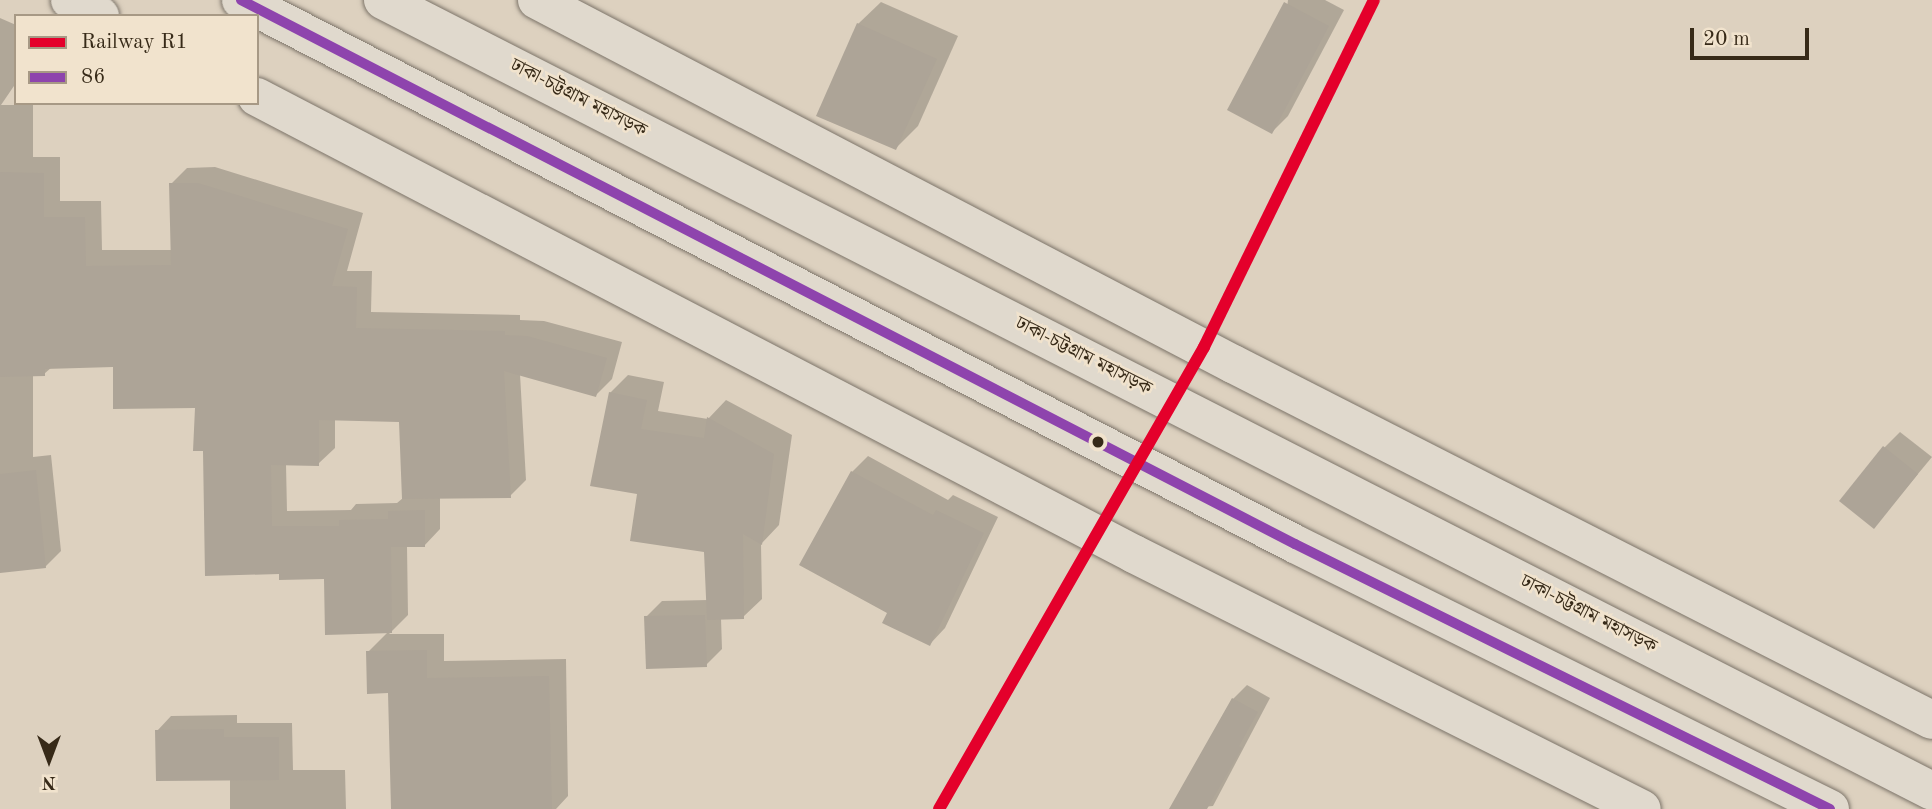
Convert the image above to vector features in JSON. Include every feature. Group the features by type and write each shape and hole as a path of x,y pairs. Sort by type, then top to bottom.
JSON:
{"highway":[{"path":"70,0 96,14"},
{"path":"241,0 1295,544 1830,809"},
{"name":"ঢাকা-চট্টগ্রাম মহাসড়ক","path":"383,0 1932,791"},
{"path":"537,0 1233,364 1932,720"},
{"path":"259,98 1133,554 1642,809"}],"building":[{"path":"1284,2 1329,26 1272,134 1227,110"},
{"path":"857,23 937,59 896,150 816,116"},
{"path":"0,172 44,173 44,217 85,217 86,266 171,265 169,183 198,183 348,229 332,286 357,287 356,328 505,331 505,335 527,336 607,358 596,397 504,371 511,498 402,499 399,422 319,420 319,466 271,465 272,526 339,526 339,520 388,519 388,511 425,510 425,547 391,547 392,633 325,635 324,579 279,580 279,574 205,576 203,451 193,451 195,408 113,409 113,367 45,369 45,376 0,377"},
{"path":"609,392 647,400 641,429 704,438 707,417 774,454 762,545 743,534 744,619 707,620 704,552 630,541 637,494 590,486"},
{"path":"1883,446 1918,474 1874,529 1839,501"},
{"path":"36,470 46,568 0,573 0,474"},
{"path":"851,471 933,515 936,510 984,533 930,646 882,623 887,613 799,565"},
{"path":"705,615 707,667 646,669 644,616"},
{"path":"427,650 427,678 549,676 552,809 391,809 388,693 367,694 366,651"},
{"path":"1232,698 1258,712 1239,746 1242,748 1207,809 1169,809"},
{"path":"224,729 224,737 279,737 279,780 156,781 155,730"}],"rail line":[{"name":"R1","path":"939,809 1204,347 1374,0"}],"transit line":[{"name":"86","path":"241,0 1295,544 1830,809"}]}
